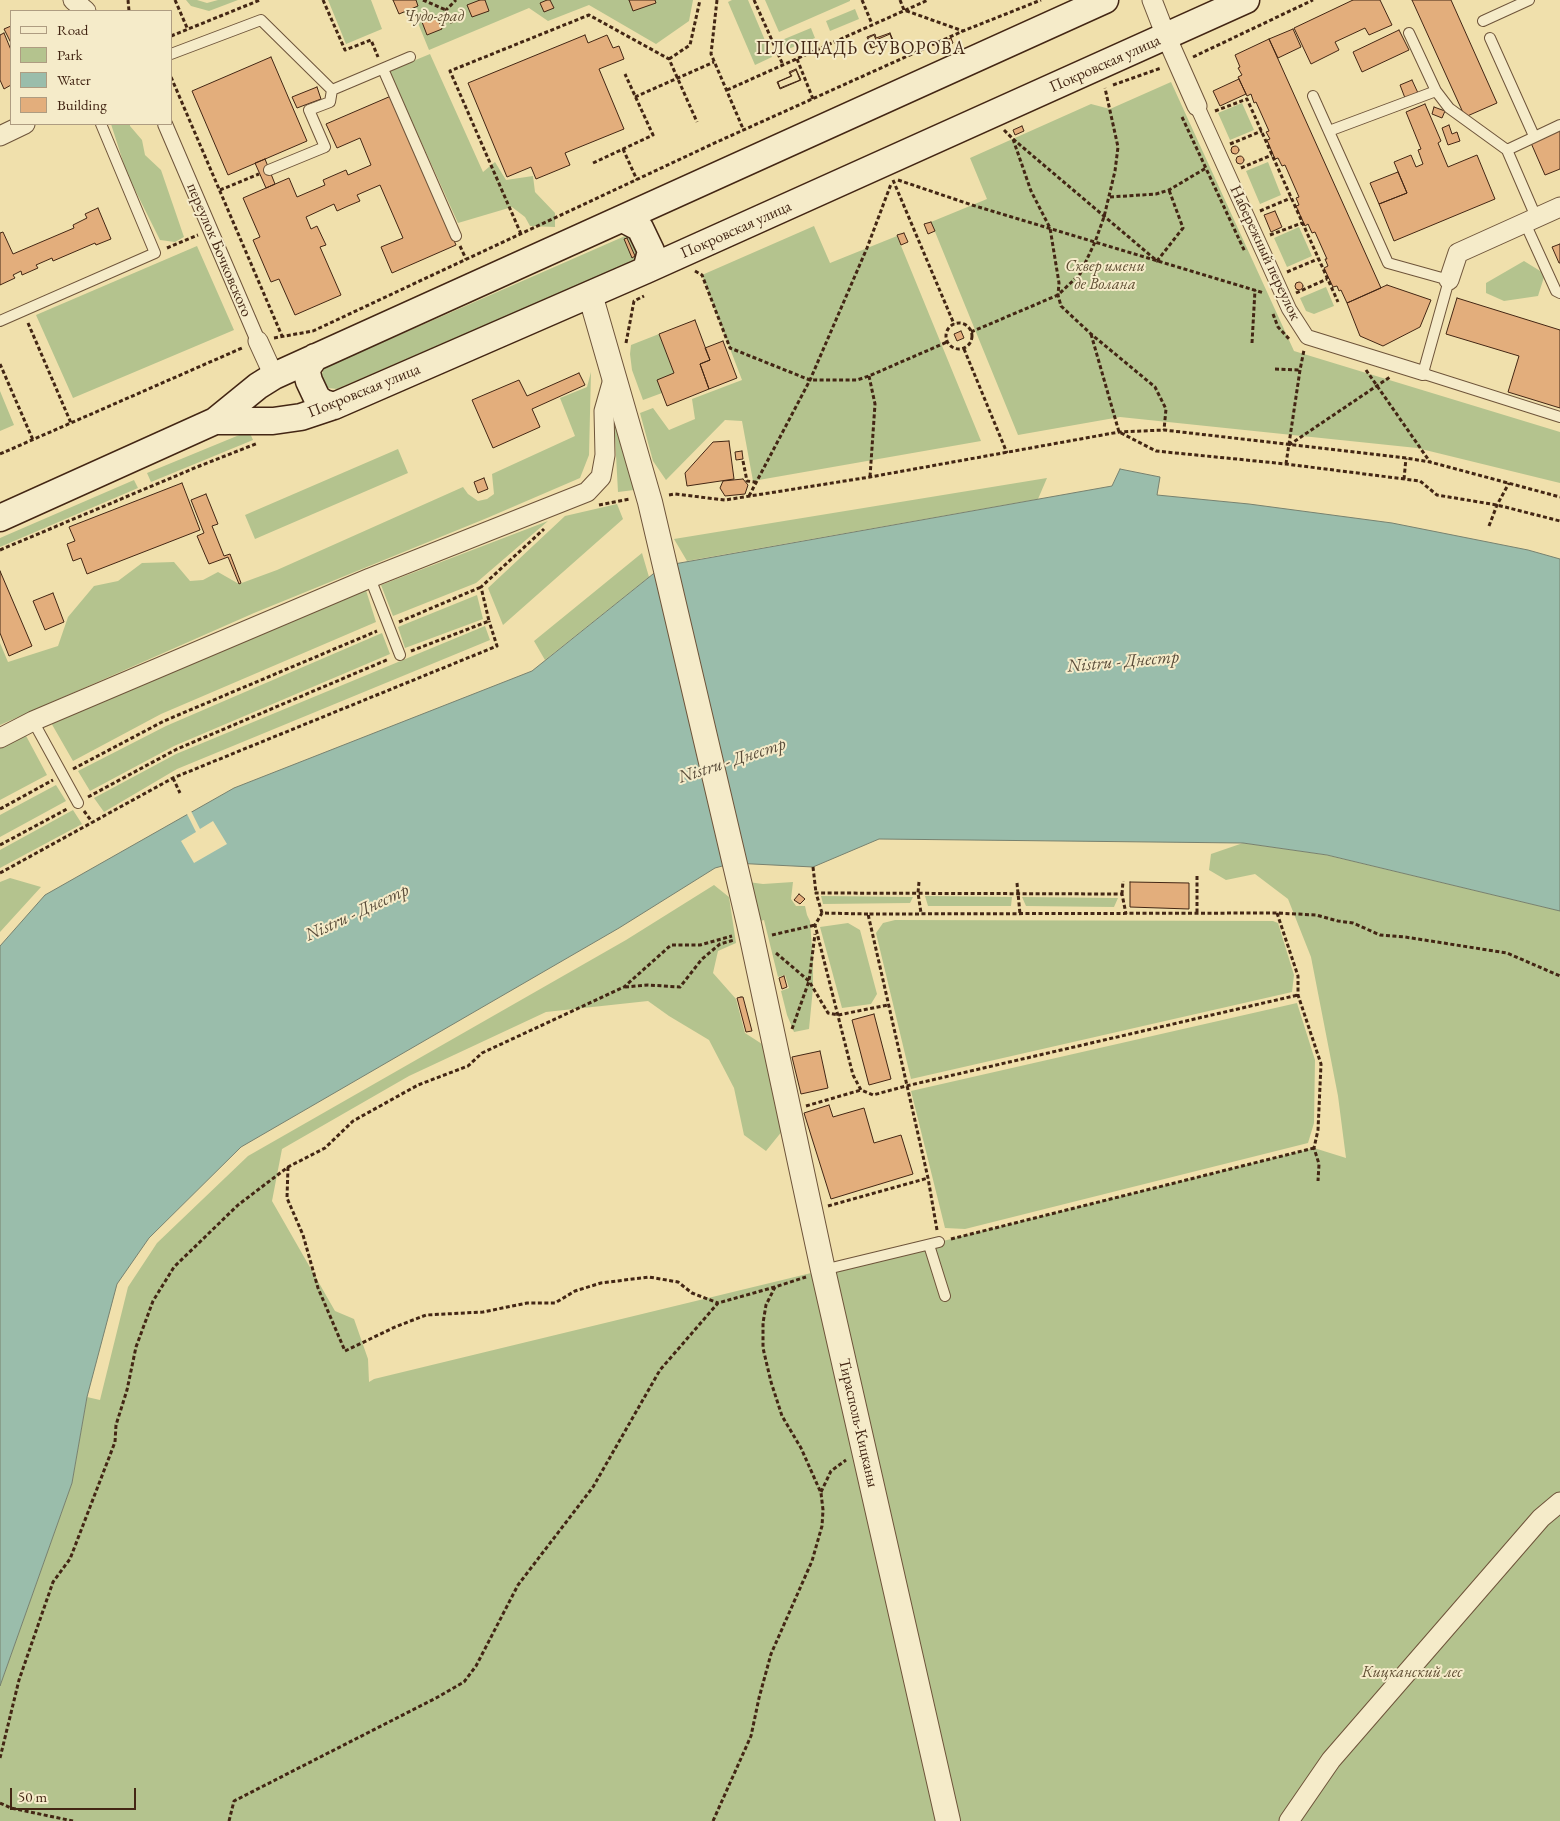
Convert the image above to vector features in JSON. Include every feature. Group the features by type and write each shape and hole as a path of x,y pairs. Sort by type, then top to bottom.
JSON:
{"main road":[{"name":"Покровская улица","path":"0,518 215,421 258,386 274,376 1105,0"},
{"name":"Покровская улица","path":"215,421 273,421 301,417 334,406 646,270 1246,0"},
{"path":"623,219 640,228 651,252 646,270"},
{"path":"314,358 308,367 309,381 317,398 324,403 334,406"}],"street":[{"path":"73,0 85,10"},
{"name":"Набережный переулок","path":"1152,0 1179,64 1204,109 1289,309 1308,336 1423,373"},
{"path":"0,136 24,125"},
{"name":"переулок Бочковского","path":"165,125 274,376"},
{"path":"1449,280 1458,253 1560,207"},
{"name":"Тирасполь-Кицканы","path":"590,294 650,502 780,1029 823,1271 948,1821"},
{"path":"0,738 33,721 370,578 587,492 601,477 605,455 604,411 614,376"},
{"path":"1289,1821 1331,1760 1540,1518 1560,1502"}],"lane":[{"path":"1483,22 1529,0"},
{"path":"172,54 261,20 332,90"},
{"path":"1410,34 1436,91 1450,108 1506,150 1556,291 1560,293"},
{"path":"1490,38 1534,136"},
{"path":"332,90 410,57"},
{"path":"383,69 458,240"},
{"path":"264,172 324,147 309,110 330,102 332,90"},
{"path":"1329,131 1436,91"},
{"path":"1308,336 1423,373 1449,280 1388,263 1313,96"},
{"path":"0,321 155,253 101,125"},
{"path":"1506,150 1560,125"},
{"name":"Набережный переулок","path":"1423,373 1560,417"},
{"path":"370,578 400,655"},
{"path":"33,721 78,803"},
{"path":"823,1271 934,1243 945,1296"}],"path":[{"path":"175,0 188,30"},
{"path":"172,36 260,0"},
{"path":"323,0 345,50 371,40 383,69"},
{"path":"423,0 446,10 452,23"},
{"path":"446,10 456,0"},
{"path":"669,59 690,45 700,0"},
{"path":"717,0 711,54 744,131"},
{"path":"754,0 783,65"},
{"path":"862,0 872,24"},
{"path":"900,0 904,10 963,31"},
{"path":"727,90 928,0"},
{"path":"0,454 258,341 313,331 813,99 963,31 1041,0"},
{"path":"1179,64 1313,0"},
{"path":"521,234 450,71 589,15 669,59 698,122"},
{"path":"797,59 813,99"},
{"path":"636,96 714,62"},
{"path":"593,163 653,135 625,74"},
{"path":"172,79 282,336"},
{"path":"971,332 1058,295 1080,274 1104,217 1115,171 1118,147 1105,88"},
{"path":"1204,109 1247,99 1338,302"},
{"path":"1002,126 1013,139 1156,261"},
{"path":"1226,145 1262,131"},
{"path":"1013,139 1030,191 1050,228 1061,306 1091,334 1155,387 1166,409 1164,430"},
{"path":"623,149 637,180"},
{"path":"1238,170 1272,155"},
{"path":"1110,197 1156,194 1169,190 1206,168"},
{"path":"220,190 264,172"},
{"path":"893,178 972,205 1264,293"},
{"path":"893,178 954,324"},
{"path":"749,496 810,380 867,248 893,178"},
{"path":"1156,261 1183,228 1169,190"},
{"path":"1257,212 1291,198"},
{"path":"1268,236 1302,223"},
{"path":"155,253 211,230"},
{"path":"458,240 466,259"},
{"path":"1284,273 1318,259"},
{"path":"692,269 702,276 730,348 810,380 857,380 947,342"},
{"path":"1293,294 1327,279"},
{"path":"1252,344 1255,290"},
{"path":"22,311 71,423"},
{"path":"961,323 967,326 971,332 970,344 964,349 958,350 951,347 947,342 948,328 954,324 961,323"},
{"path":"1091,334 1119,432 1156,451 1286,464 1420,481 1436,495 1497,505 1560,521"},
{"path":"1286,464 1300,370 1308,336"},
{"path":"964,349 1007,452"},
{"path":"1353,351 1430,462"},
{"path":"0,364 33,440"},
{"path":"1275,368 1300,370"},
{"path":"1289,445 1405,368"},
{"path":"869,376 875,404 870,477"},
{"path":"675,494 725,500 870,477 1119,432 1164,430 1430,462 1560,496"},
{"path":"1404,479 1406,458"},
{"path":"743,461 747,481 756,482"},
{"path":"1489,526 1497,505 1509,483"},
{"path":"0,809 164,721 481,587 562,513 559,504"},
{"path":"0,872 173,778 497,646 481,587"},
{"path":"0,845 177,750 400,655 489,621"},
{"path":"173,778 180,793"},
{"path":"814,867 816,893 822,913 815,925 816,930 853,1075 861,1090 872,1095 1298,995"},
{"path":"1197,876 1197,914"},
{"path":"919,882 918,893 921,913"},
{"path":"1123,882 1122,894 1126,914"},
{"path":"1017,883 1020,914"},
{"path":"816,893 1122,894"},
{"path":"822,913 1277,913 1316,915 1353,923 1380,935 1405,937 1507,954 1560,976"},
{"path":"1277,913 1298,976 1298,995 1321,1064 1318,1130 1314,1148 1319,1164 1318,1181"},
{"path":"868,914 928,1178 934,1243 1314,1148"},
{"path":"756,930 815,925"},
{"path":"756,930 769,947 808,982 828,1013 838,1015 888,1005"},
{"path":"780,1029 808,982 816,930"},
{"path":"0,1758 19,1680 53,1582 70,1559 115,1442 116,1425 127,1390 136,1347 153,1301 174,1267 238,1206 288,1167 325,1148 353,1121 418,1085 468,1066 482,1053 624,987 671,945 700,945 738,935 737,939 720,944 702,960 680,987 648,985 624,987"},
{"path":"802,1107 861,1090"},
{"path":"288,1167 287,1198 303,1234 318,1288 345,1351 395,1327 426,1315 483,1312 526,1303 555,1303 575,1291 601,1283 649,1277 678,1282 692,1293 718,1303"},
{"path":"825,1207 928,1178"},
{"path":"229,1821 234,1801 464,1682 476,1666 518,1585 593,1487 660,1370 718,1303 823,1271"},
{"path":"713,1821 751,1736 771,1654 812,1561 823,1518 821,1493 801,1448 782,1416 765,1357 763,1323 766,1305 775,1287"},
{"path":"821,1493 831,1471 864,1451"},
{"path":"0,1803 12,1808 73,1821"}],"green space":[{"path":"186,0 197,0 207,3 218,0 238,0 209,11 191,6"},
{"path":"328,0 371,0 382,29 346,44"},
{"name":"Чудо-град","path":"393,0 693,0 689,21 656,44 589,5 548,21 529,8 429,50 413,11 399,14"},
{"path":"732,0 748,0 772,57 755,65 728,2"},
{"path":"765,0 850,0 850,1 779,32"},
{"path":"855,9 859,19 830,31 826,21"},
{"path":"811,28 815,38 786,50 782,40"},
{"path":"430,54 483,172 495,162 506,180 533,176 535,192 555,213 555,227 530,226 525,217 512,207 458,223 389,71"},
{"name":"Сквер имени де Волана","path":"1171,82 1294,351 1560,432 1560,483 1417,448 1120,417 1018,435 931,222 987,199 970,158 1091,104 1110,109"},
{"path":"1242,103 1254,130 1230,140 1218,113"},
{"path":"111,125 130,125 142,140 145,155 161,170 184,237 175,242 160,240 127,174"},
{"path":"1268,162 1281,195 1260,204 1246,171"},
{"path":"814,226 830,263 897,236 981,441 753,481 742,421 725,420 666,480 653,461 640,413 653,408 669,430 695,419 692,399 742,380 702,275"},
{"path":"1299,227 1312,256 1287,267 1274,238"},
{"path":"632,235 641,250 635,260 337,389 328,388 322,384 321,377 324,368 625,236"},
{"path":"197,246 234,330 73,398 36,315"},
{"path":"1524,261 1545,274 1538,296 1504,301 1486,293 1486,283"},
{"path":"1326,287 1334,306 1314,314 1306,311 1300,298"},
{"path":"659,334 674,373 662,393 643,400 632,370 631,345"},
{"path":"591,372 589,455 580,478 254,613 0,725 0,643 8,662 58,646 68,617 94,586 118,581 142,563 174,562 190,581 203,580 218,572 239,584 277,570 463,487 468,494 478,501 487,499 494,494 492,474 575,436 560,398 587,387"},
{"path":"0,391 14,425 0,431"},
{"path":"614,418 634,490 618,492"},
{"path":"249,431 253,440 151,482 147,473"},
{"path":"398,449 408,473 255,539 245,515"},
{"path":"1047,478 1038,499 687,561 674,539"},
{"path":"134,480 138,488 0,547 0,538"},
{"path":"617,504 623,519 503,625 488,588 565,516"},
{"path":"548,521 476,583 393,616 381,585"},
{"path":"642,553 649,577 545,660 534,641"},
{"path":"365,587 376,622 161,714 73,761 50,721"},
{"path":"477,595 483,619 405,648 398,627"},
{"path":"485,626 490,640 177,769 104,812 94,798 176,754"},
{"path":"382,633 390,654 174,746 90,791 78,771 166,726"},
{"path":"24,732 47,775 0,800 0,745"},
{"path":"56,785 66,801 0,837 0,815"},
{"path":"73,810 82,824 0,868 0,850"},
{"name":"Кицканский лес","path":"1243,843 1326,855 1560,911 1560,1821 0,1821 0,1686 72,1483 87,1397 100,1400 128,1287 157,1243 248,1156 626,940 714,885 729,897 736,943 718,951 713,973 736,999 745,1033 762,1044 783,1130 766,1151 744,1135 734,1088 709,1040 648,1001 546,1012 409,1076 282,1149 272,1201 335,1311 354,1319 368,1359 369,1382 374,1379 939,1242 1314,1148 1346,1158 1338,1096 1311,957 1288,899 1255,874 1226,880 1209,870 1211,854"},
{"path":"10,878 41,887 0,932 0,882"},
{"path":"748,882 763,884 793,882 791,899 796,906 805,906 810,921 813,960 813,988 809,1029 794,1032 787,1015 781,991 789,988 785,975 778,977 764,920 757,922"},
{"path":"821,896 913,897 910,903 823,904"},
{"path":"925,896 1012,897 1011,906 928,906"},
{"path":"1022,897 1118,898 1114,907 1026,906"},
{"path":"895,920 1273,921 1278,923 1294,975 1292,992 911,1079 876,933 883,923"},
{"path":"848,923 860,930 877,994 871,1004 842,1008 820,927"},
{"path":"1297,1003 1315,1060 1314,1123 1308,1143 965,1229 945,1228 911,1091"}],"water":[{"name":"Nistru - Днестр","path":"1120,469 1160,477 1157,495 1249,504 1392,523 1528,550 1560,559 1560,911 1327,855 1243,843 879,839 813,867 733,863 715,868 619,928 241,1147 149,1238 117,1284 87,1397 72,1483 0,1686 0,946 45,895 234,788 532,671 663,566 1112,486"}],"pier":[{"path":"190,809 200,829 213,821 227,844 194,863 181,841 196,832 186,812"}],"building":[{"path":"393,0 416,0 418,6 399,14"},
{"path":"485,0 489,11 472,17 467,5"},
{"path":"550,0 554,8 544,12 540,3"},
{"path":"629,0 655,0 656,3 633,11"},
{"path":"1353,0 1380,0 1392,25 1369,35 1365,28 1335,42 1339,50 1311,64 1294,28"},
{"path":"1412,0 1451,0 1497,103 1465,117"},
{"path":"437,17 442,29 427,35 422,22"},
{"path":"10,26 10,41 4,29"},
{"path":"1293,29 1301,47 1278,58 1269,39"},
{"path":"1399,30 1409,50 1362,72 1353,52"},
{"path":"4,33 10,48 10,86 4,89 0,80 0,35"},
{"path":"890,33 893,40 882,44 892,40 890,34 876,40 874,35 868,38 871,48 867,37 875,34 876,38"},
{"path":"585,35 588,43 607,35 613,48 619,46 624,59 599,69 624,129 565,153 570,165 536,179 531,167 507,177 468,83"},
{"path":"951,38 953,43 944,47 942,42"},
{"path":"1269,39 1381,288 1347,303 1341,290 1339,291 1337,286 1333,287 1324,268 1328,266 1325,259 1327,259 1315,232 1312,233 1308,224 1305,226 1296,206 1299,205 1296,198 1299,197 1285,165 1282,166 1278,158 1275,159 1267,140 1270,139 1266,132 1269,131 1256,102 1254,103 1251,94 1247,96 1238,77 1242,75 1235,55"},
{"path":"271,57 307,141 228,175 192,91"},
{"path":"796,69 801,80 780,89 777,82 791,76 789,72","holes":["796,70 800,80 780,88 778,82 792,76 790,73"]},
{"path":"1239,79 1246,94 1220,106 1213,91"},
{"path":"1412,80 1418,93 1405,98 1400,85"},
{"path":"317,87 321,99 297,108 292,97"},
{"path":"391,96 456,245 392,273 381,247 403,238 380,185 357,195 360,201 337,211 334,204 306,217 311,229 317,226 326,245 320,247 341,295 295,315 279,279 271,282 253,240 260,237 243,198 289,178 297,197 325,185 323,180 346,170 348,175 371,165 360,138 337,148 326,124"},
{"path":"1425,104 1441,141 1438,143 1448,167 1477,155 1495,199 1394,241 1379,204 1407,193 1394,162 1411,155 1416,167 1423,164 1418,150 1421,149 1406,112"},
{"path":"1434,107 1445,111 1442,118 1432,114"},
{"path":"1449,125 1452,134 1457,132 1460,141 1448,145 1442,128"},
{"path":"1022,126 1024,131 1015,135 1013,130"},
{"path":"1560,130 1560,169 1545,175 1531,143"},
{"path":"1235,146 1239,150 1235,154 1231,150"},
{"path":"1240,156 1244,160 1240,164 1236,160"},
{"path":"265,159 275,184 266,188 255,163"},
{"path":"1398,172 1407,193 1379,204 1370,183"},
{"path":"98,208 111,239 96,245 95,243 53,261 52,258 36,265 38,268 22,275 21,271 13,275 15,278 0,285 0,233 3,232 13,254 74,228 73,225 87,218 85,214"},
{"path":"1275,211 1282,227 1271,232 1264,215"},
{"path":"931,222 935,231 928,234 924,224"},
{"path":"904,233 908,242 901,245 897,235"},
{"path":"627,238 635,256 632,258 624,239"},
{"path":"1560,244 1560,263 1559,263 1552,247"},
{"path":"1299,282 1303,286 1299,290 1295,286"},
{"path":"1387,285 1431,300 1420,327 1383,346 1360,336 1347,303"},
{"path":"1457,298 1560,330 1560,408 1508,392 1519,356 1446,334"},
{"path":"695,320 710,360 700,364 709,389 667,406 657,380 674,373 659,334"},
{"path":"961,331 964,338 957,341 954,334"},
{"path":"723,341 737,378 709,389 700,364 710,360 705,348"},
{"path":"579,373 585,385 532,409 540,427 493,448 472,400 519,380 527,396"},
{"path":"729,441 734,479 687,486 685,473 713,442"},
{"path":"742,451 743,459 736,460 735,452"},
{"path":"484,478 488,489 478,493 474,482"},
{"path":"743,479 748,485 745,494 725,496 720,488 723,481"},
{"path":"182,483 200,530 87,574 81,558 73,561 67,544 75,541 69,527"},
{"path":"206,494 218,524 212,526 224,556 230,554 241,583 239,584 228,557 209,564 197,536 204,533 191,500"},
{"path":"0,571 32,646 9,656 0,633"},
{"path":"53,593 64,622 45,630 33,601"},
{"path":"1130,882 1189,883 1189,909 1130,907"},
{"path":"799,894 805,899 800,904 794,900"},
{"path":"784,976 787,987 782,989 779,978"},
{"path":"743,997 752,1031 746,1032 737,998"},
{"path":"874,1014 891,1079 869,1085 852,1020"},
{"path":"820,1051 828,1088 801,1094 792,1057"},
{"path":"829,1105 833,1117 864,1108 874,1143 901,1135 913,1174 831,1199 804,1113"}],"district":[{"name":"ПЛОЩАДЬ СУВОРОВА","path":"861,49"}]}
